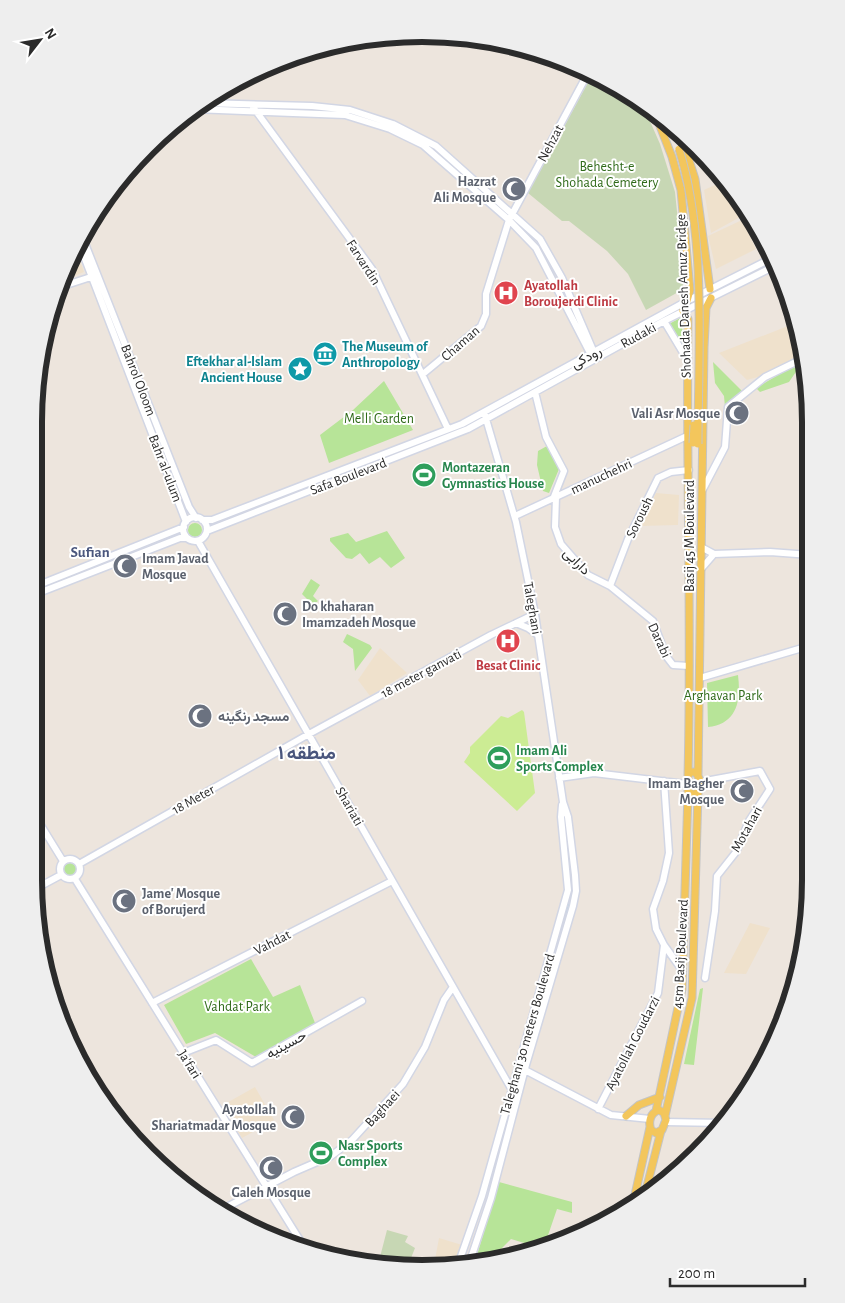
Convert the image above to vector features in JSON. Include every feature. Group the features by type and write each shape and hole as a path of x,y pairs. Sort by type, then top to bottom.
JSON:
{"main road":[{"path":"660,126 668,147 682,201 690,290 687,301"},
{"path":"668,147 677,150 681,144"},
{"path":"684,147 695,179 710,289"},
{"name":"Shohada Danesh Amuz Bridge","path":"677,150 686,189 691,229 696,443"},
{"name":"Basij 45 M Boulevard","path":"699,779 704,347 706,308 711,298"},
{"name":"Basij 45 M Boulevard","path":"684,311 688,319 686,436 688,455 689,666 688,775 686,784"},
{"path":"688,455 696,443"},
{"path":"696,443 702,456"},
{"path":"688,775 694,772 699,779"},
{"name":"45m Basij Boulevard","path":"647,1187 665,1119 692,998 699,779"},
{"name":"45m Basij Boulevard","path":"650,1123 660,1097 680,1005 688,792 686,784"},
{"path":"688,792 692,795 698,792"},
{"path":"626,1116 639,1105 660,1097"},
{"path":"656,1111 662,1111 665,1119"},
{"path":"650,1123 654,1132 661,1131"},
{"path":"635,1195 650,1123"}],"street":[{"name":"Nehzat","path":"509,220 585,79"},
{"path":"216,104 345,115 400,133 430,151 509,220 530,241 544,260 593,355"},
{"name":"Farvardin","path":"253,107 372,269 448,430"},
{"path":"209,108 342,108 393,124 436,146 536,234 548,250 593,355"},
{"name":"Chaman","path":"423,374 481,326 484,320 486,294 509,220"},
{"name":"Bahrol Oloom","path":"86,247 95,276 189,507 199,519"},
{"name":"Bahr al-ulum","path":"83,252 95,276 185,524"},
{"path":"710,289 766,260"},
{"path":"751,268 755,271 755,276"},
{"path":"711,298 770,269"},
{"path":"68,284 95,276"},
{"name":"رودکی","path":"607,348 710,289"},
{"path":"696,296 696,305"},
{"name":"Rudaki","path":"486,415 535,392 593,355 664,321 671,313 684,311 711,298"},
{"path":"664,321 688,360"},
{"path":"701,492 725,447 728,407 765,377 797,361"},
{"name":"رودکی","path":"486,415 583,362"},
{"name":"دارابی","path":"535,392 546,436 564,471 555,498 555,527 561,544 588,575 610,586"},
{"name":"Safa Boulevard","path":"199,519 212,520 290,494 316,488 455,435 486,415"},
{"name":"Safa Boulevard","path":"206,531 290,494 313,481 486,415"},
{"name":"Taleghani","path":"486,415 515,516 535,614 559,778 563,802 568,816 576,891 520,1069 515,1091"},
{"name":"manuchehri","path":"515,516 686,436"},
{"path":"385,454 388,460"},
{"name":"Soroush","path":"610,586 628,539 658,478 671,472 688,470"},
{"path":"313,481 316,488"},
{"path":"42,584 199,519 206,531 205,536 198,541 180,538 42,592"},
{"path":"185,524 187,538"},
{"name":"Shariati","path":"198,541 501,1071 515,1091"},
{"path":"701,547 714,554 770,552 802,554"},
{"path":"701,569 714,554"},
{"name":"Darabi","path":"610,586 634,608 647,615 653,622 666,656 673,666 689,666"},
{"name":"18 meter ganvati","path":"308,734 535,614"},
{"path":"516,623 538,635"},
{"path":"700,678 802,648"},
{"name":"18 Meter","path":"78,864 308,734"},
{"name":"Motahari","path":"699,779 760,771 770,789 750,821 736,852 717,876 715,912 705,978"},
{"path":"559,778 594,773 686,784"},
{"path":"664,782 669,853 663,881 653,909 656,929 664,945 682,970"},
{"path":"42,827 63,861"},
{"path":"72,859 78,864 80,871 75,878 66,879 60,875 59,869 63,861 72,859"},
{"path":"42,885 60,875"},
{"name":"Ja'fari","path":"75,878 300,1240"},
{"name":"Vahdat","path":"152,1003 392,881"},
{"name":"Ayatollah Goudarzi","path":"598,1109 658,993 664,945"},
{"name":"Baghaei","path":"227,1207 341,1150 403,1084 418,1060 444,1000 453,987"},
{"name":"حسینیه","path":"183,1053 216,1040 252,1063 362,1001"},
{"path":"501,1071 510,1074 520,1069 611,1115 626,1116 650,1123"},
{"path":"471,1257 491,1198 515,1091"},
{"name":"Taleghani 30 meters Boulevard","path":"460,1258 515,1091"},
{"path":"665,1119 715,1122"}],"shaded area":[{"path":"718,184 741,216 711,233 704,190"},
{"path":"742,220 756,249 716,269 708,236"},
{"path":"745,222 760,248 758,249"},
{"path":"80,259 84,272 71,277"},
{"path":"790,325 797,358 782,364 765,375 747,380 719,353"},
{"path":"656,493 679,495 678,525 640,526"},
{"path":"380,648 407,673 370,696 358,680"},
{"path":"750,923 770,928 746,974 724,973"},
{"path":"255,1087 274,1120 242,1138 223,1105"},
{"path":"439,1238 462,1245 457,1259 435,1260"}],"green space":[{"name":"Behesht-e Shohada Cemetery","path":"589,81 612,93 648,117 660,144 675,192 684,281 682,290 646,310 628,274 607,251 569,221 562,221 528,193"},
{"path":"682,317 683,352 669,324"},
{"path":"713,362 743,392 725,407 724,396 715,383"},
{"path":"797,363 798,368 789,382 760,392 756,388"},
{"name":"Melli Garden","path":"384,381 413,430 329,463 320,435 353,410"},
{"path":"547,446 559,469 549,493 543,491 537,465 538,451"},
{"path":"192,523 198,523 202,530 198,537 192,537 188,533 188,527"},
{"path":"387,531 405,558 391,568 380,557 369,564 360,553 352,559 346,558 330,541 330,538 348,533 356,542"},
{"path":"311,579 320,585 313,596 318,601 313,605 302,594"},
{"path":"347,634 370,645 372,648 355,671 353,649 343,642"},
{"name":"Arghavan Park","path":"738,675 738,701 731,716 718,725 708,727 707,683"},
{"name":"Imam Ali Sports Complex","path":"522,710 524,712 535,793 517,811 464,762 470,753 470,747 501,716 508,718"},
{"path":"67,863 73,863 77,870 73,877 67,877 63,873 63,867"},
{"name":"Vahdat Park","path":"251,959 273,997 300,985 315,1023 256,1057 215,1033 186,1044 164,1005"},
{"path":"703,988 694,1065 684,1064 700,989"},
{"path":"499,1182 572,1202 572,1213 557,1209 547,1239 530,1245 511,1239 497,1253 477,1255"},
{"path":"387,1230 408,1236 405,1242 415,1248 410,1260 380,1257"}],"waterway":[{"path":"523,1061 570,899 565,822"}],"place":[{"name":"Hazrat Ali Mosque","path":"514,189"},
{"name":"Ayatollah Boroujerdi Clinic","path":"506,293"},
{"name":"The Museum of Anthropology","path":"325,354"},
{"name":"Eftekhar al-Islam Ancient House","path":"300,369"},
{"name":"Vali Asr Mosque","path":"737,413"},
{"name":"Montazeran Gymnastics House","path":"424,475"},
{"name":"Imam Javad Mosque","path":"125,566"},
{"name":"Do khaharan Imamzadeh Mosque","path":"285,614"},
{"name":"Besat Clinic","path":"508,641"},
{"name":"مسجد رنگینه","path":"200,716"},
{"name":"Imam Ali Sports Complex","path":"499,758"},
{"name":"Imam Bagher Mosque","path":"742,791"},
{"name":"Jame' Mosque of Borujerd","path":"124,901"},
{"name":"Ayatollah Shariatmadar Mosque","path":"293,1117"},
{"name":"Nasr Sports Complex","path":"321,1153"},
{"name":"Galeh Mosque","path":"271,1168"}],"district":[{"name":"Sufian","path":"90,552"},
{"name":"منطقه ۱","path":"307,752"}]}
